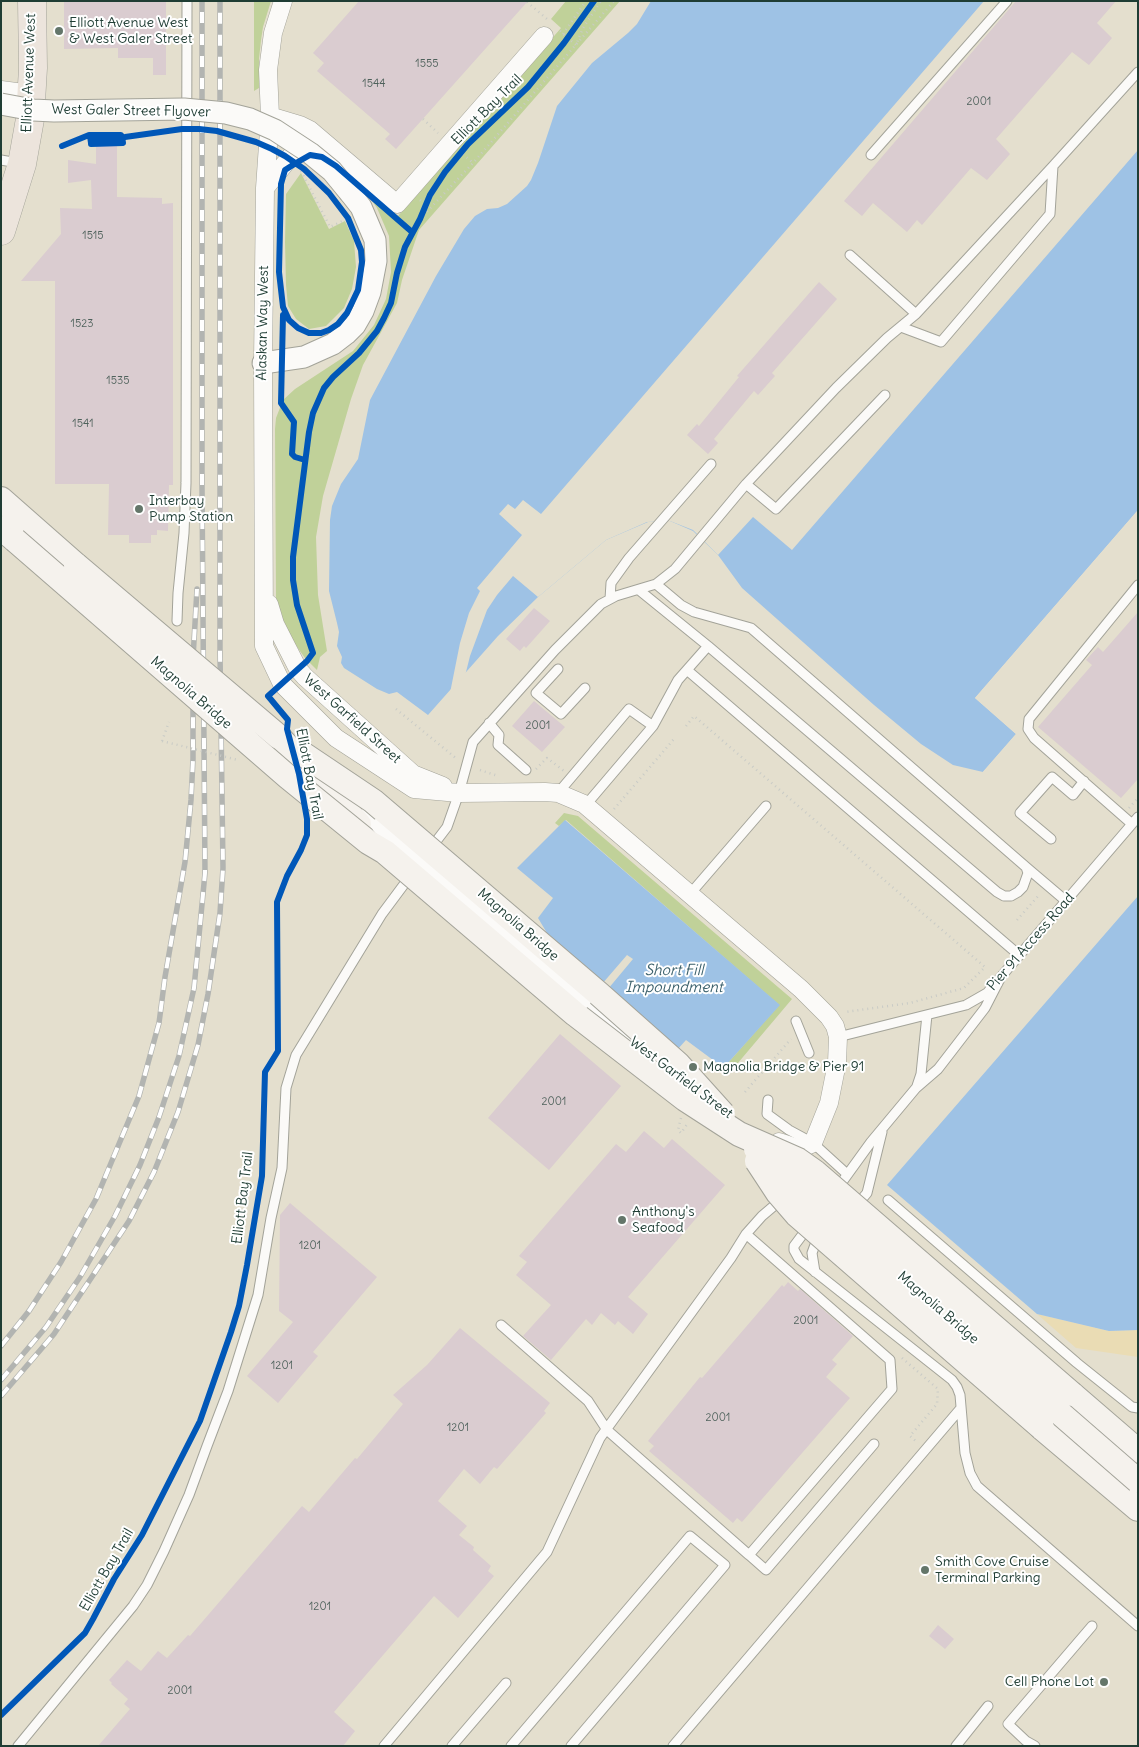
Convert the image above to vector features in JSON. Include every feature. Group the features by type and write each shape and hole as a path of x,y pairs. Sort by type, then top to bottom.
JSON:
{"main road":[{"name":"Elliott Avenue West","path":"1,231 12,162 30,119 32,1"},
{"name":"Magnolia Bridge","path":"1,499 279,737 373,801 599,994 678,1064 739,1134"},
{"name":"Magnolia Bridge","path":"1,528 244,752 368,842 385,852"},
{"name":"Magnolia Bridge","path":"279,737 385,852 574,1014 685,1099 739,1134 1138,1481"},
{"path":"244,752 266,749 302,777 368,816"},
{"path":"300,752 364,808 368,816"},
{"path":"739,1134 798,1160 815,1172 1138,1450"},
{"path":"739,1134 778,1193 797,1215 1138,1510"}],"street":[{"name":"Alaskan Way West","path":"264,646 263,364 265,188 270,116 268,70 273,33 283,1"},
{"path":"270,116 310,130 397,204 544,36"},
{"path":"1,90 31,94"},
{"name":"West Galer Street Flyover","path":"1,104 33,110 54,111 184,110 226,113 250,119 275,130 310,153 332,171 347,202 361,207 375,240 374,269 370,292 355,325 334,344 304,357 263,364"},
{"path":"265,188 292,155 311,143 325,142"},
{"name":"West Garfield Street","path":"263,588 275,624 298,669 305,677 413,774 459,793"},
{"name":"West Garfield Street","path":"264,646 282,684 336,738 414,789 459,793 558,793 585,806 801,989 829,1017 835,1026 838,1036"},
{"path":"272,663 289,652"},
{"name":"West Garfield Street","path":"368,816 622,1034 706,1100 754,1131 800,1149 813,1143"},
{"path":"813,1143 829,1103 836,1063 838,1036"}],"lane":[{"path":"177,621 186,483 187,1"},
{"path":"871,155 1007,1"},
{"path":"18,1746 133,1606 147,1585 164,1551 189,1495 218,1419 258,1295 271,1218 282,1168 286,1088 296,1055 382,914 447,827 459,793 473,742 583,620 601,604 656,584 675,568 746,484 836,388 916,314 1138,72"},
{"path":"901,326 941,342 1050,214 1053,166"},
{"path":"850,255 916,314"},
{"path":"746,484 776,509 885,395"},
{"path":"610,600 611,583 629,558 711,464"},
{"path":"656,584 681,605 694,612 751,628 1066,901"},
{"path":"1135,820 1084,781 1034,738 1028,729 1029,718 1138,585"},
{"path":"639,590 708,646 997,892 1004,896 1011,896 1024,887 1027,880 1026,867"},
{"path":"585,806 653,726 673,688 708,646"},
{"path":"536,693 558,669"},
{"path":"687,670 1020,955"},
{"path":"525,684 561,714 584,688"},
{"path":"558,793 630,709 653,726"},
{"path":"489,724 499,735 498,745 526,770"},
{"path":"1051,839 1020,813 1052,777 1073,795 1084,781"},
{"path":"690,894 766,806"},
{"name":"Pier 91 Access Road","path":"838,1036 966,1006 988,993 1135,820"},
{"path":"1001,977 985,1008 938,1069 916,1088 847,1174 794,1246 794,1250 799,1259 952,1380 960,1395 965,1453 970,1473 977,1486 1138,1626"},
{"path":"916,1088 921,1074 927,1015"},
{"path":"796,1021 809,1053"},
{"path":"768,1100 767,1114 789,1130 813,1143 847,1174"},
{"path":"815,1272 813,1247 829,1228 860,1203 867,1193 882,1130"},
{"path":"384,1746 547,1552 600,1438 731,1258 746,1234 762,1216 791,1191 813,1143"},
{"path":"888,1200 1077,1363 1132,1407 1138,1408"},
{"path":"746,1234 890,1360 892,1389 749,1555"},
{"path":"501,1326 588,1401 607,1430 766,1570 874,1444"},
{"path":"673,1746 961,1408"},
{"path":"511,1746 690,1536 725,1565 571,1746"},
{"path":"1035,1746 1024,1743 1008,1724 1092,1626"},
{"path":"452,1746 506,1683"},
{"path":"956,1746 988,1706"}],"path":[{"path":"563,34 586,1"},
{"path":"564,43 594,1"},
{"path":"576,45 583,28 601,1"},
{"path":"416,225 428,205 473,163 614,1"},
{"path":"423,119 443,137"},
{"path":"463,150 473,163"},
{"path":"299,167 330,227 350,221 347,202"},
{"path":"299,167 314,178"},
{"path":"416,196 428,205"},
{"path":"396,709 457,759"},
{"path":"686,726 694,716 985,967 964,988 910,1003 845,1012"},
{"path":"169,722 162,741 244,752"},
{"path":"1128,809 1138,798"},
{"path":"1016,920 1042,893"},
{"path":"745,1092 791,1039"}],"green space":[{"path":"254,1 271,1 261,40 259,88 254,91"},
{"path":"566,1 620,1 419,230 402,280 397,303 363,365 351,399 323,496 316,537 318,595 327,651 320,657 317,670 305,658 287,633 276,598 275,429 276,418 283,400 295,389 353,351 374,325 386,299 391,272 389,236 377,208 359,182 398,216 561,28 551,19"},
{"path":"301,173 329,229 345,221 354,241 356,267 352,289 344,308 326,326 309,329 296,319 288,306 286,285 286,194"},
{"path":"564,813 578,816 792,999 732,1070 720,1070 710,1066 717,1063 727,1064 779,1005 566,820 559,826 555,823"}],"sand":[{"path":"1037,1314 1109,1331 1138,1330 1138,1357 1076,1348"}],"water":[{"path":"651,1 1138,1 1138,510 975,698 1016,734 983,772 953,765 921,744 742,588 718,555 693,531 670,521 648,522 606,540 538,597 498,636 428,715 397,692 389,694 377,689 344,668 341,663 342,657 337,646 339,632 329,591 330,520 332,506 341,484 358,459 370,400 436,276 464,229 475,216 487,209 498,208 507,204 527,186 538,163 557,106 592,63 637,24"},
{"name":"Short Fill Impoundment","path":"565,820 780,1005 727,1064 717,1063 686,1040 677,1050 547,933 538,918 553,898 517,868"},
{"path":"1138,896 1138,1330 1109,1331 1037,1314 887,1185"}],"pier":[{"path":"984,1 1138,1 1138,150 792,550 753,517 718,555 693,530 670,521 647,522 606,540 538,597 513,576 487,610 470,656 465,676 450,693 460,643 469,613 480,591 477,588 522,535 499,514 508,504 515,509 523,500 541,514"},
{"path":"1138,510 1138,514 978,698 1018,734 985,774 981,774 1016,734 975,698"},
{"path":"627,955 633,959 608,989 602,984"}],"building":[{"path":"64,1 166,1 166,75 153,75 153,58 118,58 118,48 64,49"},
{"path":"359,1 528,1 396,149 385,139 390,134 317,71 324,63 313,53"},
{"path":"1016,1 1116,1 1097,23 1112,38 1089,65 1072,52 996,139 1010,154 987,180 971,168 922,225 917,220 907,232 873,203 862,216 844,201"},
{"path":"96,145 117,145 117,197 162,198 162,204 173,203 173,485 169,485 168,531 157,530 157,535 151,535 151,543 129,543 129,535 108,535 109,484 55,484 55,281 21,281 61,234 60,208 92,209 91,180 68,183 68,160 96,164"},
{"path":"819,282 837,299 772,373 775,376 758,395 754,391 714,439 718,443 708,454 687,435 697,424 699,426 739,377 737,376"},
{"path":"534,608 550,621 526,648 524,646 520,651 506,639"},
{"path":"1138,612 1138,779 1121,798 1038,727 1092,665 1086,660 1098,647 1103,652"},
{"path":"534,701 565,727 542,752 512,726"},
{"path":"560,1034 621,1086 549,1170 488,1118"},
{"name":"Anthony's Seafood","path":"644,1131 664,1148 672,1139 725,1185 628,1297 648,1314 633,1334 618,1321 615,1325 601,1313 592,1325 586,1319 551,1360 523,1336 551,1305 516,1275 527,1262 519,1256 616,1144 626,1152"},
{"path":"290,1203 377,1277 313,1352 318,1356 278,1403 247,1376 293,1322 279,1311 280,1215"},
{"path":"788,1282 798,1291 800,1289 853,1336 832,1360 837,1364 826,1377 850,1398 742,1522 737,1518 733,1523 649,1451 654,1446 648,1441 700,1377 702,1378 782,1285 784,1287"},
{"path":"460,1328 550,1403 544,1411 546,1413 497,1469 494,1467 480,1484 464,1469 438,1501 467,1526 459,1535 474,1547 473,1550 491,1566 488,1571 494,1576 458,1618 434,1596 334,1712 355,1731 343,1746 98,1746 130,1709 124,1704 128,1699 109,1680 127,1660 141,1671 158,1651 167,1658 188,1635 190,1636 302,1506 309,1512 355,1458 357,1459 403,1404 393,1395 427,1365"},
{"path":"938,1625 954,1639 945,1649 929,1636"}],"railway":[{"path":"1,1380 46,1327 80,1277 115,1216 140,1165 159,1117 179,1056 194,988 205,873 202,485 202,1"},
{"path":"1,1396 54,1334 129,1221 154,1172 178,1112 198,1045 208,994 220,913 223,868 220,653 220,1"},
{"path":"1,1346 29,1311 61,1262 96,1199 139,1096 159,1023 185,862 191,800 193,658 197,589"}],"cycle path":[{"name":"Elliott Bay Trail","path":"1,1715 85,1633 114,1579 142,1535 200,1421 239,1306 262,1176 265,1072 278,1051 277,902 307,835 307,819 299,774 287,729 288,720 268,696 307,661 313,653 297,605 293,580 293,557 313,413 324,388 359,353 377,331 391,303 405,247 430,195 445,172 468,144 528,87 564,43 594,1"},
{"path":"62,146 89,135 121,135 122,142 91,143 90,136 122,136 123,143 91,144 91,138 125,137 182,129 199,129 217,131 256,142 285,156 304,169 329,193 348,218 361,250 362,262 358,290 347,313 338,324 329,330 321,333 309,333 298,328 289,320 283,307 279,272 281,184 285,170 296,163 310,155 322,157 336,166 412,232"},
{"path":"283,315 281,403 294,422 292,454 305,460"}],"place":[{"name":"Elliott Avenue West & West Galer Street","path":"59,31"},
{"name":"Interbay Pump Station","path":"139,509"},
{"name":"Magnolia Bridge & Pier 91","path":"693,1067"},
{"name":"Anthony's Seafood","path":"622,1220"},
{"name":"Smith Cove Cruise Terminal Parking","path":"925,1570"},
{"name":"Cell Phone Lot","path":"1104,1682"}]}
